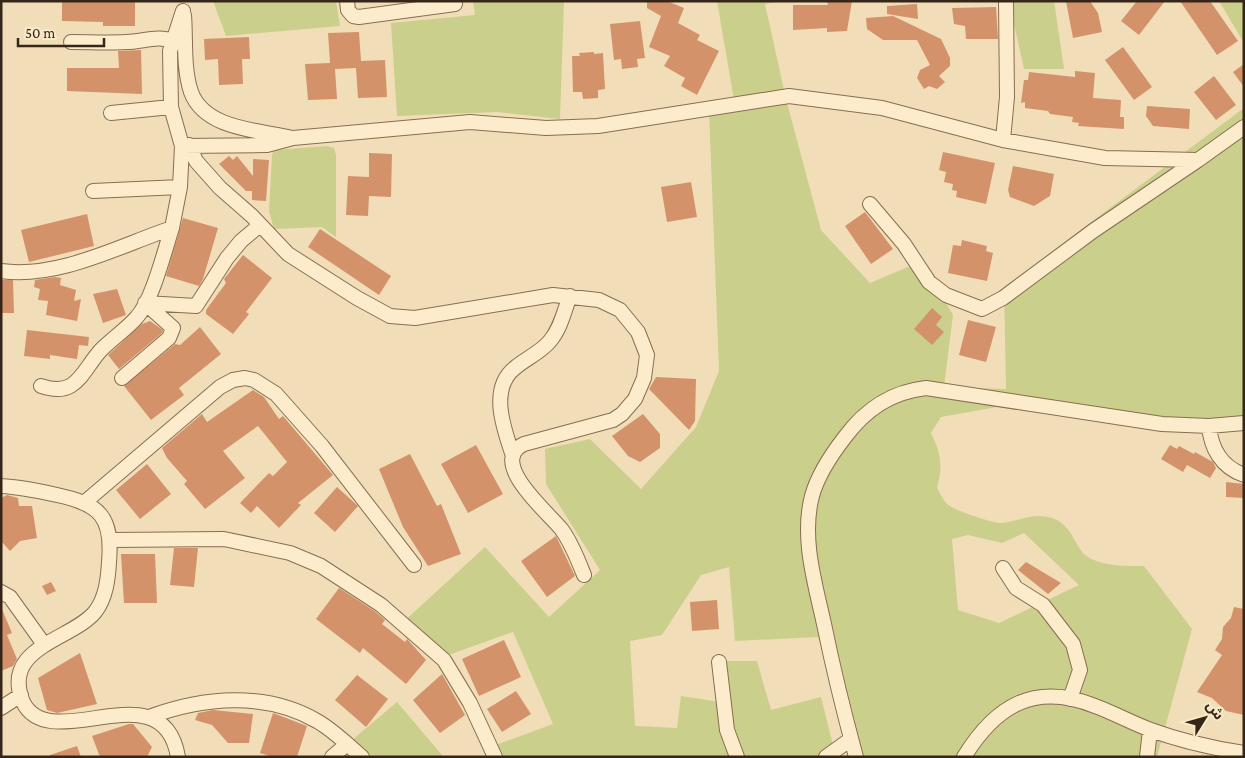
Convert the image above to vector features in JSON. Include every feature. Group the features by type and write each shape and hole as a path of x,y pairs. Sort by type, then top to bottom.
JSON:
{"street":[{"path":"347,1 348,10 353,16 359,17 455,4"},
{"path":"1003,140 1007,97 1006,1"},
{"path":"183,6 189,83 193,96 200,106 224,122 293,138"},
{"path":"183,6 172,41 169,82 171,107 185,145 205,171 288,254 357,298 390,316 415,318 553,295 570,296 599,300 610,304 629,320 638,332 645,349 646,367 644,378 635,399 617,418 524,444 517,448 513,456"},
{"path":"71,42 148,41 162,37 172,41"},
{"path":"185,145 267,145 293,138 470,122 546,128 598,126 730,104 800,96 882,108 1003,140 1105,158 1198,160"},
{"path":"111,113 171,107"},
{"path":"870,204 904,244 929,282 946,294 982,308 1003,298 1094,231 1244,127"},
{"path":"41,386 61,389 74,385 100,351 137,317 160,267 172,228 180,187 185,145"},
{"path":"93,191 180,187"},
{"path":"145,303 196,306 227,258 241,241 260,225"},
{"path":"1,271 22,273 64,266 172,228"},
{"path":"570,296 554,336 542,350 509,373 502,385 501,416 513,456 515,470 525,490 562,531 584,575"},
{"path":"122,378 169,338 172,332 173,328 145,303"},
{"path":"85,502 220,387 239,379 254,380 276,394 322,446 414,565"},
{"path":"856,757 820,605 808,532 809,512 816,485 837,447 865,414 878,404 901,392 926,388 1162,424 1209,426 1244,423"},
{"path":"1209,426 1211,442 1219,458 1227,466 1244,475"},
{"path":"1,486 39,491 85,502 102,515 111,540 108,580 99,606 91,616 74,628 43,643 28,658 19,674 21,695 29,710 37,717 61,722 124,716 149,717 187,704 208,701 248,700 271,704 303,714 328,728 362,757"},
{"path":"111,540 224,539 290,553 321,566 381,605 444,660 470,703 495,757"},
{"path":"1003,568 1016,588 1042,605 1073,644 1080,670 1070,698"},
{"path":"1,592 10,597 43,643"},
{"path":"719,662 727,730 737,757"},
{"path":"1,708 21,695"},
{"path":"964,757 992,721 1016,703 1034,697 1070,698 1150,730 1199,744 1244,753"},
{"path":"149,717 167,730 177,748 178,757"},
{"path":"1147,757 1150,730"},
{"path":"826,757 851,739"},
{"path":"332,757 347,744"}],"green space":[{"path":"213,1 336,1 340,26 226,36"},
{"path":"473,1 564,1 560,119 497,112 397,116 391,23 475,15"},
{"path":"717,1 782,1 765,4 786,99 821,230 870,283 922,261 953,315 944,387 1006,389 1004,287 1244,108 1244,423 1137,427 997,407 941,417 931,433 940,460 937,488 947,504 964,513 1001,523 1035,516 1049,517 1057,520 1067,528 1082,552 1091,559 1106,564 1144,566 1192,629 1157,757 852,757 818,637 735,641 729,567 701,575 662,635 630,641 635,726 677,728 681,696 720,702 719,661 757,661 771,710 821,697 836,757 497,757 493,746 553,724 513,632 440,658 401,624 485,547 549,617 600,570 546,484 545,449 590,439 641,489 696,427 719,371 709,110 734,100","holes":["1024,533 1079,585 999,623 958,610 952,539 968,535 1002,543"]},
{"path":"1009,1 1054,1 1064,69 1024,69"},
{"path":"1219,1 1244,1 1244,43"},
{"path":"327,146 334,148 336,155 336,237 322,227 274,229 269,211 272,155 274,150"},
{"path":"397,702 442,755 440,757 332,757"}],"building":[{"path":"62,1 135,1 135,26 103,26 103,22 62,21"},
{"path":"647,1 667,1 684,8 678,23 700,35 697,40 719,51 697,95 681,86 685,78 664,66 670,56 649,47 661,16 647,8"},
{"path":"827,1 852,1 847,31 827,32 827,28 793,30 793,5 828,5"},
{"path":"1066,1 1090,1 1098,13 1102,32 1073,38"},
{"path":"1137,1 1165,1 1139,35 1121,21"},
{"path":"1180,1 1210,1 1238,41 1217,55"},
{"path":"917,4 918,19 887,14 887,6"},
{"path":"996,7 998,39 966,39 965,26 954,24 952,8"},
{"path":"893,16 941,39 950,58 950,66 939,76 945,82 937,89 929,86 924,89 917,78 920,70 930,65 917,40 883,40 867,29 866,18"},
{"path":"640,21 645,58 637,59 638,67 622,69 621,59 614,60 610,24"},
{"path":"359,32 361,61 385,60 387,97 358,98 356,68 335,69 337,99 308,100 305,64 330,63 328,33"},
{"path":"249,37 250,59 242,59 243,84 219,85 218,59 205,60 204,39"},
{"path":"1123,47 1152,87 1134,100 1105,60"},
{"path":"141,50 142,94 67,91 67,68 119,68 118,51"},
{"path":"594,52 594,54 603,53 605,89 598,90 598,98 583,99 582,92 573,92 572,56 580,56 579,53"},
{"path":"1244,64 1244,87 1233,72"},
{"path":"1075,71 1095,73 1093,98 1121,100 1120,117 1124,117 1124,129 1078,126 1079,123 1072,122 1073,117 1025,108 1025,102 1021,103 1024,80 1028,80 1029,72 1075,77"},
{"path":"1214,76 1236,105 1216,120 1194,92"},
{"path":"1147,106 1190,109 1189,129 1153,126 1146,116"},
{"path":"943,152 995,163 986,204 956,197 957,191 952,190 953,184 944,182 946,172 939,170"},
{"path":"369,153 392,154 391,197 369,196 368,216 346,215 348,176 369,177"},
{"path":"229,156 233,160 237,156 253,176 253,159 269,160 266,201 252,200 252,191 246,191 219,164"},
{"path":"1013,166 1054,174 1050,196 1034,206 1010,197 1008,190"},
{"path":"691,182 697,217 667,222 661,187"},
{"path":"865,212 893,249 871,264 845,226"},
{"path":"87,214 94,246 29,262 21,230"},
{"path":"183,218 218,228 203,279 199,286 166,276"},
{"path":"320,229 391,276 379,295 308,247"},
{"path":"962,240 987,246 986,251 993,253 987,281 948,273 953,245 961,246"},
{"path":"243,255 272,278 246,312 249,314 233,334 206,314 206,310 226,283 224,279"},
{"path":"61,278 60,285 76,290 74,301 81,299 77,321 46,315 48,301 38,300 40,289 34,287 35,280"},
{"path":"1,280 13,280 14,313 1,313"},
{"path":"117,289 126,315 103,323 93,294"},
{"path":"932,308 942,317 936,325 944,332 932,345 914,329"},
{"path":"968,320 996,327 986,362 959,355"},
{"path":"150,321 163,330 162,333 119,369 108,355 142,324"},
{"path":"200,327 221,354 179,388 184,395 151,420 124,386 175,344 180,345"},
{"path":"27,330 89,337 88,346 79,345 77,359 50,355 50,359 24,356"},
{"path":"656,377 696,379 695,421 689,430 649,389"},
{"path":"253,390 264,397 279,419 283,416 333,475 298,503 301,505 279,528 257,506 251,513 240,503 269,473 273,476 287,462 258,426 223,451 245,478 205,509 184,484 187,481 167,458 162,448 202,414 207,422"},
{"path":"643,414 660,434 660,448 640,462 628,456 612,436"},
{"path":"476,445 503,494 468,513 441,464"},
{"path":"1170,445 1177,449 1179,446 1194,454 1195,452 1213,462 1216,468 1210,478 1187,465 1183,472 1161,459"},
{"path":"410,454 437,506 441,504 461,554 428,566 403,527 379,469"},
{"path":"147,464 171,494 140,519 116,490"},
{"path":"1226,482 1244,484 1244,498 1226,497"},
{"path":"337,487 358,506 335,532 314,513"},
{"path":"7,495 18,498 19,506 32,506 37,538 20,541 10,551 1,541 1,498"},
{"path":"556,536 575,576 547,597 521,561"},
{"path":"174,548 198,548 194,587 170,585"},
{"path":"121,554 155,554 157,603 124,603"},
{"path":"1026,562 1061,583 1048,594 1018,570"},
{"path":"51,582 56,591 47,595 42,586"},
{"path":"339,588 376,612 385,620 382,624 405,642 407,639 426,660 406,684 363,648 360,653 316,619"},
{"path":"717,600 719,629 692,631 690,602"},
{"path":"1,607 12,633 7,635 17,659 13,666 1,671"},
{"path":"1234,607 1244,609 1244,715 1226,711 1212,698 1197,692 1222,655 1215,650 1222,639 1223,627 1231,618"},
{"path":"504,640 521,677 479,696 462,659"},
{"path":"80,653 97,704 57,713 47,710 38,678"},
{"path":"442,674 465,715 440,733 413,700"},
{"path":"357,675 388,699 366,727 335,700"},
{"path":"516,691 531,714 502,732 487,709"},
{"path":"213,710 253,714 249,743 228,743 212,725 195,720 198,713"},
{"path":"273,713 307,726 297,757 273,757 260,753"},
{"path":"133,724 152,747 147,757 100,757 92,736"},
{"path":"77,746 81,757 50,757 50,755"}]}
